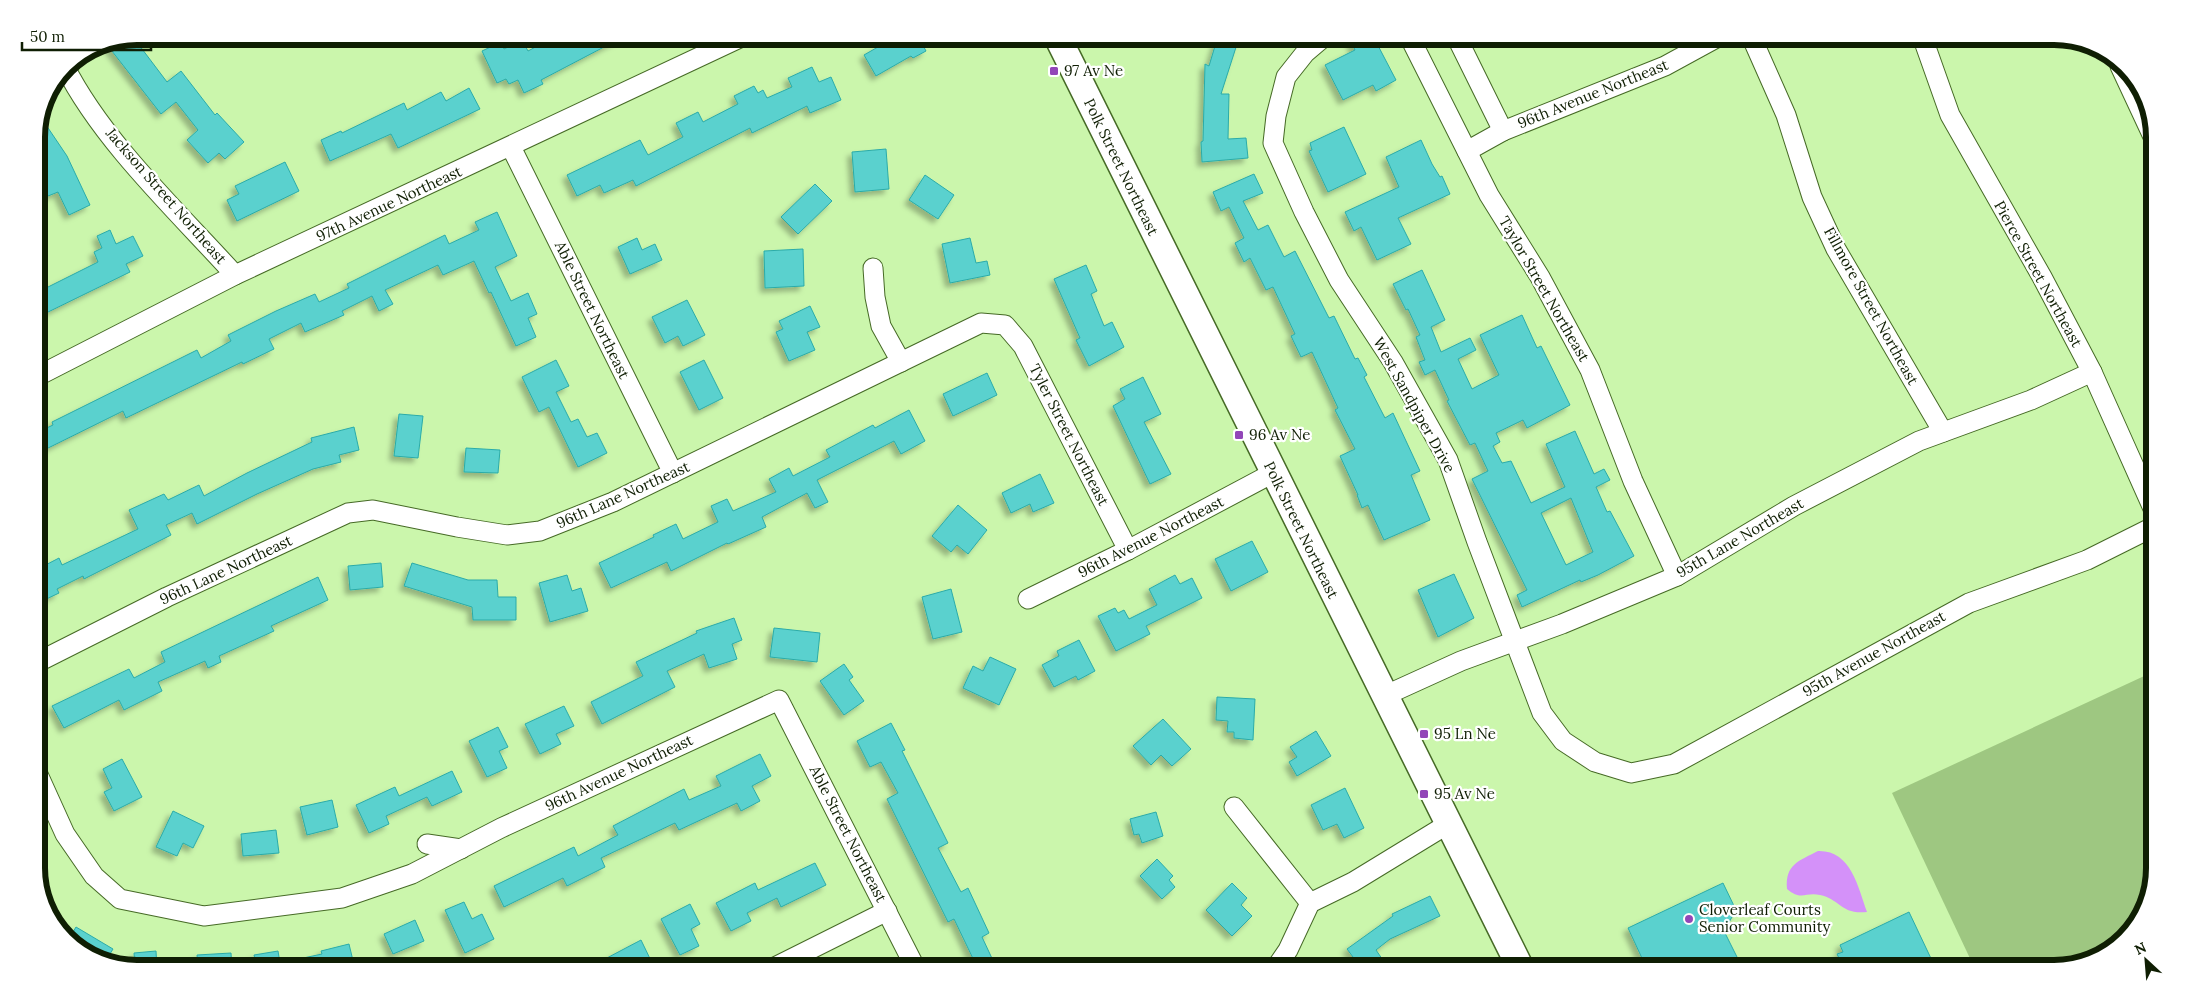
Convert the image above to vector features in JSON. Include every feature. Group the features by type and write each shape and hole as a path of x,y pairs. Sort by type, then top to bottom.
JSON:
{"street":[{"name":"97th Avenue Northeast","path":"45,372 235,275 725,45"},
{"name":"Polk Street Northeast","path":"1060,45 1516,960"},
{"name":"West Sandpiper Drive","path":"1314,45 1305,53 1286,77 1276,116 1273,143 1304,212 1339,280 1393,362 1448,460 1514,642 1542,713 1563,741 1595,762"},
{"name":"Taylor Street Northeast","path":"1414,45 1489,195 1540,277 1590,370 1633,481 1677,576"},
{"path":"1460,45 1503,131"},
{"name":"96th Avenue Northeast","path":"1467,151 1503,131 1665,66 1704,45"},
{"name":"Fillmore Street Northeast","path":"1755,45 1786,116 1812,197 1836,249 1943,432"},
{"name":"Pierce Street Northeast","path":"1925,45 1950,115 2042,277 2092,372 2146,493"},
{"name":"Jackson Street Northeast","path":"69,75 76,89 122,150 235,275"},
{"path":"2127,81 2144,119"},
{"name":"Able Street Northeast","path":"511,147 673,473"},
{"path":"873,268 875,297 881,326 901,362"},
{"name":"96th Lane Northeast","path":"45,658 167,597 348,513 373,510 507,535 540,531 613,502 981,323 1004,324"},
{"name":"Tyler Street Northeast","path":"1004,324 1024,346 1128,550"},
{"name":"95th Lane Northeast","path":"1384,696 1460,661 1562,624 1677,576 1794,506 1919,441 2031,400 2092,372"},
{"name":"96th Avenue Northeast","path":"1028,599 1128,550 1273,473"},
{"name":"95th Avenue Northeast","path":"1595,762 1631,773 1674,764 1969,603 2088,560 2146,531"},
{"name":"Able Street Northeast","path":"779,700 912,960"},
{"name":"96th Avenue Northeast","path":"45,790 65,834 94,876 120,899 204,916 342,898 412,874 501,828 779,700"},
{"path":"1234,808 1310,903"},
{"path":"1281,960 1288,950 1310,903 1353,882 1448,824"},
{"path":"427,844 461,849"},
{"path":"789,960 887,910"}],"green space":[{"path":"2146,675 2146,874 2143,892 2134,914 2119,933 2105,945 2078,957 2054,960 1971,960 1892,793"}],"shaded area":[{"path":"1818,851 1829,852 1846,863 1856,881 1867,912 1851,911 1827,897 1815,894 1796,895 1787,889 1788,874 1795,864"}],"building":[{"path":"139,45 167,82 181,71 215,115 217,113 244,142 225,159 219,153 208,163 187,140 198,130 176,102 161,114 110,49"},
{"path":"495,45 502,45 504,49 512,45 525,45 528,51 539,45 608,45 541,80 543,84 524,93 518,80 509,84 506,79 497,83 482,51"},
{"path":"881,45 923,45 926,51 913,58 911,56 876,76 864,55"},
{"path":"1215,45 1237,45 1221,94 1229,94 1228,139 1246,138 1248,158 1202,162 1201,142 1203,141 1205,64 1209,66"},
{"path":"1352,45 1378,45 1396,80 1376,91 1373,85 1343,100 1325,65 1355,50"},
{"path":"812,67 819,82 831,77 841,100 810,113 807,106 752,133 750,128 636,186 633,180 604,193 600,185 577,196 567,175 640,140 648,155 683,137 676,123 698,112 703,122 738,104 734,96 754,86 758,93 763,90 767,98 792,87 788,78"},
{"path":"469,88 480,109 398,148 391,134 330,161 321,140 341,131 342,133 404,103 407,110 441,92 446,101"},
{"path":"46,125 67,156 90,205 69,215 58,192 45,197"},
{"path":"1344,127 1366,174 1328,192 1309,151 1312,150 1310,143"},
{"path":"1421,140 1432,164 1440,177 1442,176 1450,194 1398,218 1411,244 1377,260 1361,227 1354,231 1345,212 1399,187 1386,157"},
{"path":"886,149 889,189 855,192 852,152"},
{"path":"285,162 299,191 237,221 227,200 239,194 235,186"},
{"path":"1254,174 1263,193 1243,201 1258,230 1268,225 1284,257 1295,251 1329,318 1334,316 1355,359 1358,358 1367,375 1364,377 1385,418 1393,413 1420,471 1411,475 1430,520 1384,540 1368,505 1362,508 1340,456 1355,449 1335,410 1338,408 1312,352 1301,357 1291,336 1295,334 1273,287 1266,290 1250,258 1244,262 1235,243 1244,238 1229,207 1221,211 1213,192"},
{"path":"925,175 954,195 938,219 909,200"},
{"path":"815,184 832,201 798,234 781,217"},
{"path":"497,212 517,256 495,267 511,301 528,293 537,314 528,318 536,337 516,346 491,292 489,293 474,261 443,275 438,265 385,290 393,304 379,311 372,296 342,311 344,315 305,332 301,323 269,339 274,349 243,364 242,362 126,418 123,411 45,450 45,429 53,425 52,422 197,350 201,358 231,341 228,335 276,311 315,294 319,302 349,288 347,284 445,235 449,244 479,230 475,222"},
{"path":"110,230 116,244 133,236 143,256 126,264 130,272 45,314 45,288 98,262 94,252 102,248 97,236"},
{"path":"637,238 642,250 655,244 662,260 630,274 618,247"},
{"path":"970,238 976,263 987,261 990,275 950,283 942,244"},
{"path":"803,249 804,286 765,288 764,251"},
{"path":"1086,265 1097,291 1091,294 1104,326 1112,322 1124,347 1089,366 1076,340 1080,338 1054,279"},
{"path":"1422,270 1445,320 1431,327 1441,352 1470,338 1476,350 1458,359 1472,389 1499,375 1480,335 1522,315 1537,348 1541,346 1570,405 1527,428 1523,420 1496,433 1500,442 1493,446 1502,463 1511,461 1531,503 1565,487 1546,444 1575,431 1594,474 1604,469 1610,480 1596,487 1607,512 1610,511 1634,556 1598,575 1581,582 1580,580 1522,607 1517,595 1527,590 1472,479 1488,471 1475,443 1470,445 1447,401 1449,400 1435,370 1425,375 1419,362 1425,360 1416,337 1420,335 1408,309 1406,310 1393,284","holes":["1571,498 1593,552 1566,565 1541,513"]},
{"path":"687,300 705,335 683,346 678,336 665,343 652,317"},
{"path":"810,306 820,327 807,332 815,350 789,361 776,332 783,329 779,321"},
{"path":"556,360 569,386 556,392 571,422 578,419 587,437 597,433 607,453 578,467 549,407 539,412 522,377"},
{"path":"704,360 723,398 699,410 680,372"},
{"path":"987,373 997,395 953,416 943,394"},
{"path":"1143,377 1161,414 1144,422 1171,474 1150,484 1113,406 1125,399 1120,389"},
{"path":"909,410 925,441 901,454 894,441 817,480 828,502 815,508 807,493 762,517 766,527 727,543 671,571 667,562 611,588 599,563 654,537 653,535 676,524 683,539 718,522 711,506 727,499 733,511 776,492 769,479 789,468 793,476 830,457 826,450 873,425 875,428"},
{"path":"399,414 423,416 418,458 394,456"},
{"path":"354,427 359,450 339,455 341,462 313,469 197,524 192,513 166,525 171,535 84,579 83,576 57,589 59,593 45,600 45,565 59,558 62,565 138,529 129,510 164,494 168,500 199,485 204,496 312,442 311,438"},
{"path":"466,448 500,450 498,473 464,472"},
{"path":"1040,474 1054,503 1033,512 1030,504 1011,513 1002,493"},
{"path":"958,505 987,530 968,554 957,545 951,552 932,536"},
{"path":"1252,541 1268,572 1231,591 1215,559"},
{"path":"381,563 383,587 350,590 348,566"},
{"path":"412,563 468,580 497,580 498,597 516,597 516,620 473,620 472,607 404,586"},
{"path":"1454,574 1474,618 1438,637 1418,590"},
{"path":"567,575 572,591 581,588 588,611 550,622 539,583"},
{"path":"1175,575 1180,584 1192,578 1202,598 1146,626 1150,634 1116,651 1098,616 1115,608 1118,613 1124,610 1129,619 1157,605 1149,589"},
{"path":"318,577 328,600 271,626 274,631 219,656 221,662 208,668 205,661 158,682 162,691 124,710 119,700 64,728 52,706 129,669 134,678 165,662 161,652"},
{"path":"951,589 962,632 933,639 922,597"},
{"path":"734,618 742,640 732,644 737,659 709,668 704,654 667,671 675,687 602,724 591,702 643,676 636,662 697,633 696,631"},
{"path":"774,628 820,633 817,662 770,657"},
{"path":"1079,640 1095,671 1078,680 1076,676 1054,687 1042,665 1059,656 1057,651"},
{"path":"990,657 1016,669 999,705 963,688 973,666 983,671"},
{"path":"844,664 853,677 849,680 864,701 844,715 820,681"},
{"path":"1217,697 1255,699 1253,740 1234,738 1234,732 1227,732 1228,721 1216,720"},
{"path":"564,706 574,726 556,734 561,744 540,754 525,724"},
{"path":"1163,719 1191,749 1172,766 1161,755 1151,765 1133,746"},
{"path":"891,723 905,750 902,751 948,843 938,848 961,892 968,888 989,933 982,937 993,960 974,960 954,919 948,922 887,799 898,793 881,762 870,767 857,741"},
{"path":"498,727 508,747 499,751 507,768 487,777 469,741"},
{"path":"1316,731 1331,756 1297,776 1289,762 1297,757 1290,747"},
{"path":"760,754 771,776 752,786 760,801 741,811 737,803 679,830 675,823 601,858 605,867 567,886 563,878 504,907 494,886 574,847 578,856 618,835 613,826 684,789 689,800 721,786 716,776"},
{"path":"122,759 142,797 114,811 104,792 112,788 103,769"},
{"path":"452,771 462,792 432,806 427,797 386,816 389,824 369,833 356,805 395,787 399,796"},
{"path":"1345,788 1364,828 1344,838 1337,824 1323,830 1311,805"},
{"path":"332,800 338,827 307,835 300,807"},
{"path":"173,811 204,826 193,848 183,843 177,856 156,847"},
{"path":"1156,812 1163,836 1142,843 1139,834 1134,835 1130,819"},
{"path":"276,830 279,853 243,856 241,834"},
{"path":"1157,859 1173,876 1169,880 1175,887 1162,899 1140,876"},
{"path":"815,863 826,885 781,907 777,898 747,913 751,921 731,931 716,903 755,883 758,890"},
{"path":"1232,883 1247,898 1241,905 1252,916 1232,936 1206,910"},
{"name":"Cloverleaf Courts Senior Community","path":"1723,883 1736,910 1724,931 1738,960 1643,960 1628,928"},
{"path":"1430,896 1440,916 1390,939 1376,950 1383,960 1355,960 1347,949 1393,916 1392,914"},
{"path":"464,902 472,919 482,914 494,939 465,953 445,910"},
{"path":"690,904 700,924 691,929 699,946 680,955 661,919"},
{"name":"Cloverleaf Courts Senior Community","path":"1909,912 1932,960 1840,960 1837,954 1843,952 1840,945"},
{"path":"415,920 424,941 393,954 384,934"},
{"path":"76,927 113,949 109,956 101,953 91,948 72,933"},
{"path":"641,940 651,960 603,960"},
{"path":"349,944 353,960 294,960 322,954 321,951"},
{"path":"156,951 156,960 134,960 134,953"},
{"path":"278,951 280,960 255,960 254,955"},
{"path":"231,953 231,960 197,960 197,955"}],"place":[{"name":"97 Av Ne","path":"1054,71"},
{"name":"96 Av Ne","path":"1239,435"},
{"name":"95 Ln Ne","path":"1424,734"},
{"name":"95 Av Ne","path":"1424,794"},
{"name":"Cloverleaf Courts Senior Community","path":"1689,919"}]}
